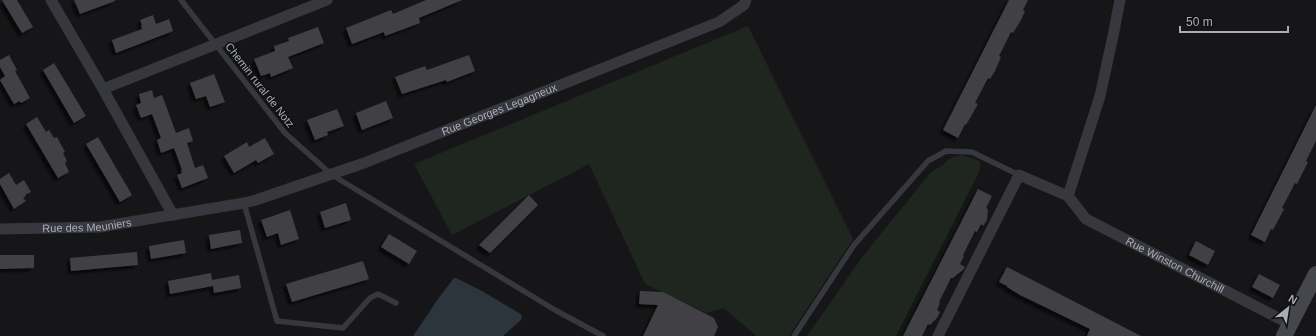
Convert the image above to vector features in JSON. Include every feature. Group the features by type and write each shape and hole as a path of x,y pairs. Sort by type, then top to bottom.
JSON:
{"main road":[{"path":"1287,330 1316,274"}],"street":[{"path":"51,0 104,89 173,215"},
{"path":"104,89 327,0"},
{"name":"Rue Georges Legagneux","path":"244,203 332,175 364,163 719,22 744,5 746,0"},
{"path":"1068,196 1100,96 1120,0"},
{"path":"938,336 1019,175"},
{"name":"Rue Winston Churchill","path":"1019,175 1032,179 1068,196 1086,219 1287,330"},
{"name":"Rue des Meuniers","path":"0,229 100,227 244,203"}],"lane":[{"name":"Chemin rural de Notz","path":"181,0 285,133 332,175 555,310 603,336"},
{"path":"794,336 854,245 928,161 946,151 972,152 1019,175"},
{"path":"244,203 276,321 343,328 370,298 378,294 396,303"}],"shaded area":[{"path":"748,26 853,239 789,336 756,336 724,308 706,313 645,284 589,164 452,235 414,164"},
{"path":"961,155 980,161 980,170 896,336 807,336 863,256 931,172 943,165 948,159"},
{"path":"454,278 482,291 519,313 522,316 521,320 503,336 413,336"}],"building":[{"path":"2,0 17,0 33,27 22,33"},
{"path":"74,0 115,0 115,1 80,14"},
{"path":"426,0 462,0 419,18 420,23 385,36 384,32 352,44 346,28 391,10 393,14"},
{"path":"1009,0 1028,0 1023,10 1025,11 1021,20 1013,33 1011,32 999,56 1001,57 995,71 990,79 988,78 975,103 978,104 958,138 943,130"},
{"path":"153,15 156,24 169,19 173,31 116,53 112,40 142,29 140,20"},
{"path":"318,27 324,43 288,57 293,68 271,77 270,73 261,76 254,59 275,51 274,46 289,41 288,38"},
{"path":"9,55 17,70 15,71 30,98 21,103 20,101 14,104 0,80 5,76 0,67 0,60"},
{"path":"469,55 475,71 447,82 446,80 402,94 395,77 425,66 427,70"},
{"path":"54,63 86,116 74,123 43,70"},
{"path":"214,74 225,102 210,107 206,96 196,99 190,83"},
{"path":"152,90 154,98 162,95 176,133 189,128 193,141 187,143 195,168 203,165 208,178 182,188 177,175 182,173 182,170 174,148 161,153 157,140 161,138 152,114 141,118 136,105 141,103 139,94"},
{"path":"386,101 393,118 362,130 356,113"},
{"path":"1316,105 1316,141 1297,184 1295,183 1282,208 1284,209 1273,230 1271,229 1265,242 1251,235"},
{"path":"337,109 344,126 327,132 328,135 315,140 307,120"},
{"path":"37,117 46,132 49,130 54,138 57,137 65,152 63,153 67,161 65,163 69,172 58,178 26,124"},
{"path":"98,137 132,195 120,202 86,144"},
{"path":"265,138 274,154 258,163 256,160 234,173 224,156 247,142 249,147"},
{"path":"9,173 16,185 24,180 31,192 23,198 26,201 14,209 0,184 0,179"},
{"path":"978,189 992,196 986,208 988,209 987,220 983,226 981,224 977,232 975,231 963,255 964,256 960,264 965,267 964,269 951,278 939,302 940,303 937,310 940,312 937,318 930,325 928,324 922,336 903,336"},
{"path":"529,195 538,205 490,253 479,245"},
{"path":"346,203 351,220 325,228 320,212"},
{"path":"290,210 299,239 281,245 278,233 267,237 261,220"},
{"path":"240,230 242,243 211,249 209,235"},
{"path":"389,234 417,251 409,264 381,247"},
{"path":"184,240 186,253 151,259 149,246"},
{"path":"1196,241 1215,251 1208,265 1189,255"},
{"path":"137,252 138,265 71,271 70,258"},
{"path":"0,255 34,255 34,268 0,269"},
{"path":"363,261 369,279 292,302 286,284"},
{"path":"1007,267 1141,336 1087,336 1090,329 1020,295 999,282"},
{"path":"211,273 212,280 239,275 241,288 214,293 213,286 170,294 168,281"},
{"path":"1259,274 1280,285 1273,298 1252,287"},
{"path":"640,291 663,292 714,318 718,327 714,336 643,336 658,305 639,304"}]}
